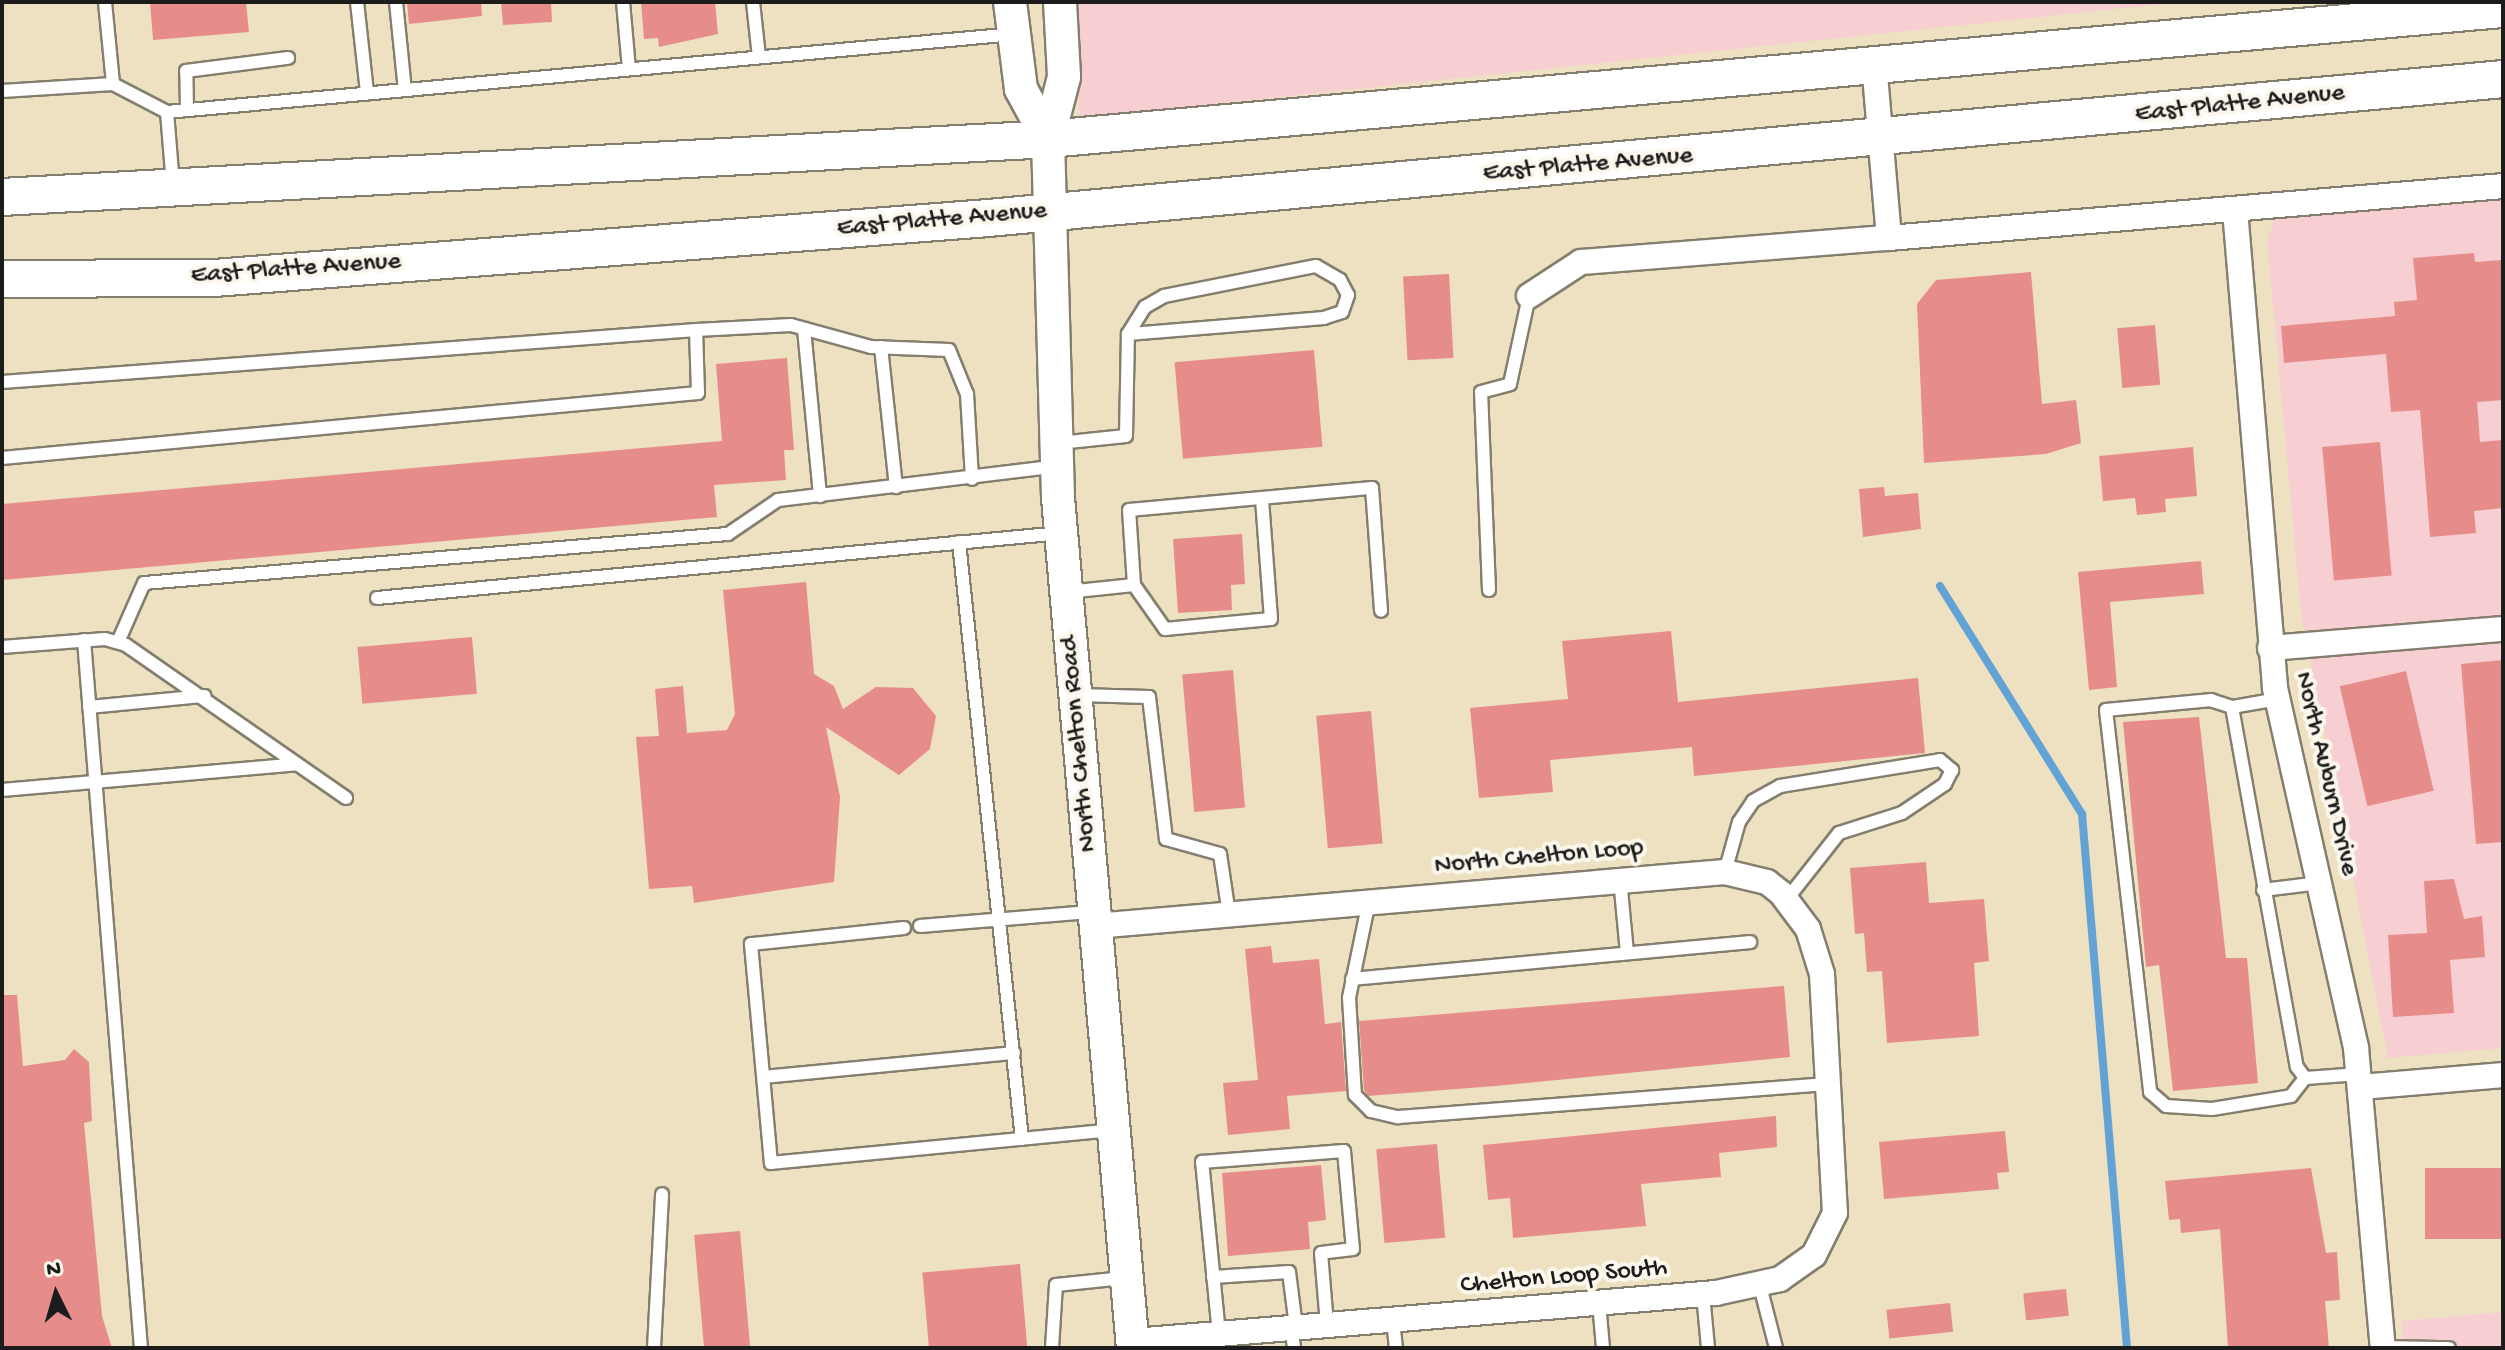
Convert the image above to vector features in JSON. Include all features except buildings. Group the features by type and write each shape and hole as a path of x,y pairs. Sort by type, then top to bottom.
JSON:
{"main road":[{"name":"North Chelton Road","path":"1060,2 1064,77 1048,139 1053,212 1061,533 1133,1345"},
{"path":"2,197 173,185 1048,139 2503,9"},
{"name":"North Chelton Road","path":"1012,18 1021,89 1048,139"},
{"name":"East Platte Avenue","path":"2,279 214,278 1053,212 1881,141 2503,79"}],"street":[{"path":"1874,64 1889,238"},
{"path":"1529,296 1581,262 2503,186"},
{"name":"North Auburn Drive","path":"2235,210 2270,648 2278,699 2361,1081 2383,1348"},
{"path":"2270,648 2503,629"},
{"name":"North Chelton Loop","path":"1095,919 1229,914 1725,872 1767,882 1787,899 1817,951 1831,1084"},
{"path":"2361,1081 2503,1075"},
{"name":"Chelton Loop South","path":"1133,1345 1219,1334 1294,1334 1327,1324 1703,1294 1760,1286 1814,1255 1835,1213 1831,1084"}],"lane":[{"path":"105,2 113,84"},
{"path":"357,2 367,93"},
{"path":"396,2 405,90"},
{"path":"623,2 629,69"},
{"path":"753,2 759,57"},
{"path":"2,91 113,84 167,112 759,57 1012,18"},
{"path":"187,110 186,71 288,58"},
{"path":"167,112 173,185"},
{"path":"118,642 144,583 728,534 778,500 972,479 1105,444 1126,436 1128,334 1145,307 1164,296 1225,280 1316,266 1330,270 1348,295 1342,312 1324,318 1128,334"},
{"path":"1489,590 1481,392 1510,384 1529,296"},
{"path":"2,382 696,330 804,329 881,347 949,350 967,394 972,479"},
{"path":"804,329 820,496"},
{"path":"2,458 698,393 696,330"},
{"path":"881,347 896,487"},
{"path":"1262,498 1271,619 1165,629 1134,585 1129,510 1372,488 1381,611"},
{"path":"377,598 1061,533"},
{"path":"959,542 1022,1139"},
{"path":"1067,592 1134,585"},
{"path":"84,640 141,1348"},
{"path":"2,647 84,640 118,642 204,696 346,798"},
{"path":"1076,695 1132,692 1149,697 1166,839 1220,854 1229,914"},
{"path":"89,707 204,696"},
{"path":"2278,699 2232,707 2211,700 2106,710 2150,1092 2166,1106 2212,1109 2291,1096 2305,1078"},
{"path":"2232,707 2297,1067 2305,1078"},
{"path":"1725,872 1739,822 1753,801 1780,786 1940,760 1952,770 1945,784 1902,813 1839,833 1787,899"},
{"path":"2,790 297,764"},
{"path":"1620,879 1627,953"},
{"path":"2263,890 2320,883"},
{"path":"1369,901 1352,979 1355,1095 1371,1111 1398,1117 1831,1084"},
{"path":"920,926 1000,918 1095,919"},
{"path":"904,928 751,944 771,1163 1114,1129"},
{"path":"1352,979 1750,942"},
{"path":"764,1077 1014,1053"},
{"path":"2305,1078 2361,1081"},
{"path":"1219,1334 1202,1162 1344,1151 1353,1249 1321,1253 1327,1324"},
{"path":"654,1348 662,1194"},
{"path":"1213,1277 1289,1272 1294,1334"},
{"path":"1052,1348 1056,1285 1128,1278"},
{"path":"1760,1286 1776,1348"},
{"path":"1703,1294 1708,1348"},
{"path":"1599,1303 1603,1348"},
{"path":"1393,1320 1396,1348"},
{"path":"2383,1348 2449,1348"}],"shaded area":[{"path":"1070,2 2182,2 1080,118"},
{"path":"2503,186 2503,1048 2388,1058 2301,613 2267,241 2279,206"},
{"path":"2503,1312 2503,1348 2404,1348 2401,1321"}],"waterway":[{"path":"1940,586 2082,814 2127,1348"}]}
